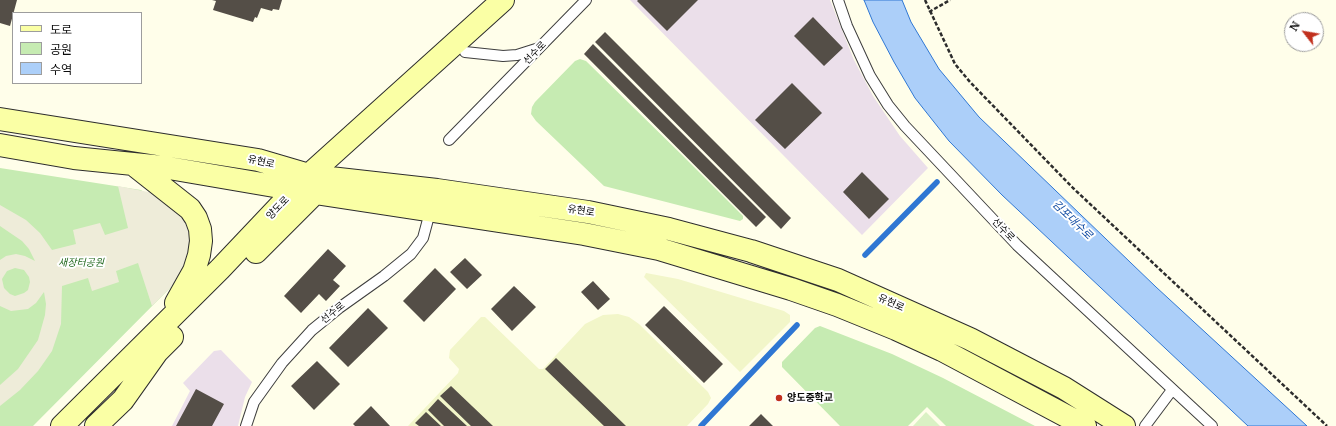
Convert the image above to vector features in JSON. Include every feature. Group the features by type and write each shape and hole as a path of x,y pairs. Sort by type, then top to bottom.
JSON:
{"street":[{"name":"양도로","path":"62,426 503,0"},
{"name":"양도로","path":"96,426 122,400 157,352 312,184 464,52 520,0"},
{"name":"유현로","path":"0,120 258,160 312,184 430,212 621,241 730,269 837,305 942,350 1085,426"},
{"name":"유현로","path":"0,146 74,158 163,166 312,184 437,190 596,214 669,229 758,253 838,280 970,339 1064,388 1124,426"},
{"path":"133,164 190,208 200,229 201,240 194,271 163,327"}],"lane":[{"name":"선수로","path":"449,140 586,0"},
{"name":"선수로","path":"838,0 847,26 870,76 888,105 905,126 1017,245 1212,426"},
{"path":"464,52 502,56 540,48"},
{"name":"선수로","path":"246,426 254,402 282,363 312,330 338,308 384,276 411,254 422,238 430,212"},
{"path":"1145,426 1172,390"}],"path":[{"path":"925,0 955,64 993,107 1073,188 1327,426"},
{"path":"930,12 950,0"}],"shaded area":[{"path":"630,0 830,0 854,60 873,96 900,136 928,168 862,235"},
{"path":"118,186 153,193 175,209 185,222 190,237 191,249 187,265 171,287 152,306 138,263 116,271 119,282 92,291 88,278 62,286 61,324 52,351 38,371 20,390 0,406 0,385 18,369 38,340 45,315 46,304 44,292 36,303 28,309 11,311 0,306 0,260 6,256 16,254 25,256 35,261 29,249 22,241 0,226 0,205 26,220 40,233 52,250 76,244 73,230 100,223 105,235 128,228","holes":["15,268 24,270 29,277 30,282 28,290 15,296 10,294 4,288 2,279 7,271"]},
{"path":"221,350 252,382 245,397 238,426 172,426 190,391 183,383 214,351"}],"green space":[{"path":"580,59 586,61 682,155 743,216 743,219 740,221 604,186 536,121 531,114 532,107 535,102 575,61"},
{"name":"새장터공원","path":"0,168 141,190 185,222 171,287 33,426 0,426"},
{"path":"646,273 678,279 784,311 790,315 790,322 740,372 644,277"},
{"path":"618,314 629,317 639,324 708,392 711,398 708,404 687,426 408,426 458,373 459,369 449,358 450,350 481,317 485,317 539,369 543,369 585,324 603,315"},
{"path":"820,326 892,354 943,378 1035,426 946,426 927,407 908,426 840,426 782,367 782,362 815,328"},
{"path":"926,412 940,426 913,426"}],"water":[{"name":"김포대수로","path":"864,0 902,0 911,22 939,69 979,117 1156,287 1307,426 1248,426 1002,195 949,141 915,98 873,22"}],"building":[{"path":"0,0 17,0 14,12 12,12 10,26 0,23"},
{"path":"212,0 282,0 279,10 273,9 272,11 261,8 257,18 255,17 253,22 213,10 216,1"},
{"path":"698,0 667,31 637,1"},
{"path":"813,17 843,48 824,66 794,36"},
{"path":"605,32 791,218 781,229 595,42"},
{"path":"593,44 766,217 756,227 584,54"},
{"path":"792,83 822,113 785,149 755,120"},
{"path":"862,172 889,199 869,219 843,192"},
{"path":"328,249 346,266 333,280 340,286 326,301 319,294 301,313 284,296"},
{"path":"465,258 482,275 467,289 450,272"},
{"path":"435,268 456,289 424,322 403,301"},
{"path":"593,281 610,299 598,310 581,292"},
{"path":"514,286 536,307 512,331 491,309"},
{"path":"664,306 723,364 704,383 645,325"},
{"path":"368,308 388,328 348,367 329,348"},
{"path":"556,358 626,426 604,426 545,369"},
{"path":"317,361 340,384 314,410 291,386"},
{"path":"451,386 493,426 471,426 440,396"},
{"path":"196,389 224,404 212,426 176,426"},
{"path":"438,399 467,426 444,426 428,410"},
{"path":"371,406 390,426 355,426 353,424"},
{"path":"426,412 441,426 419,426 415,423"},
{"path":"761,414 773,426 749,426"}],"waterway":[{"path":"865,255 937,182"},
{"path":"701,426 797,325"}],"place":[{"name":"양도중학교","path":"779,398"}]}
